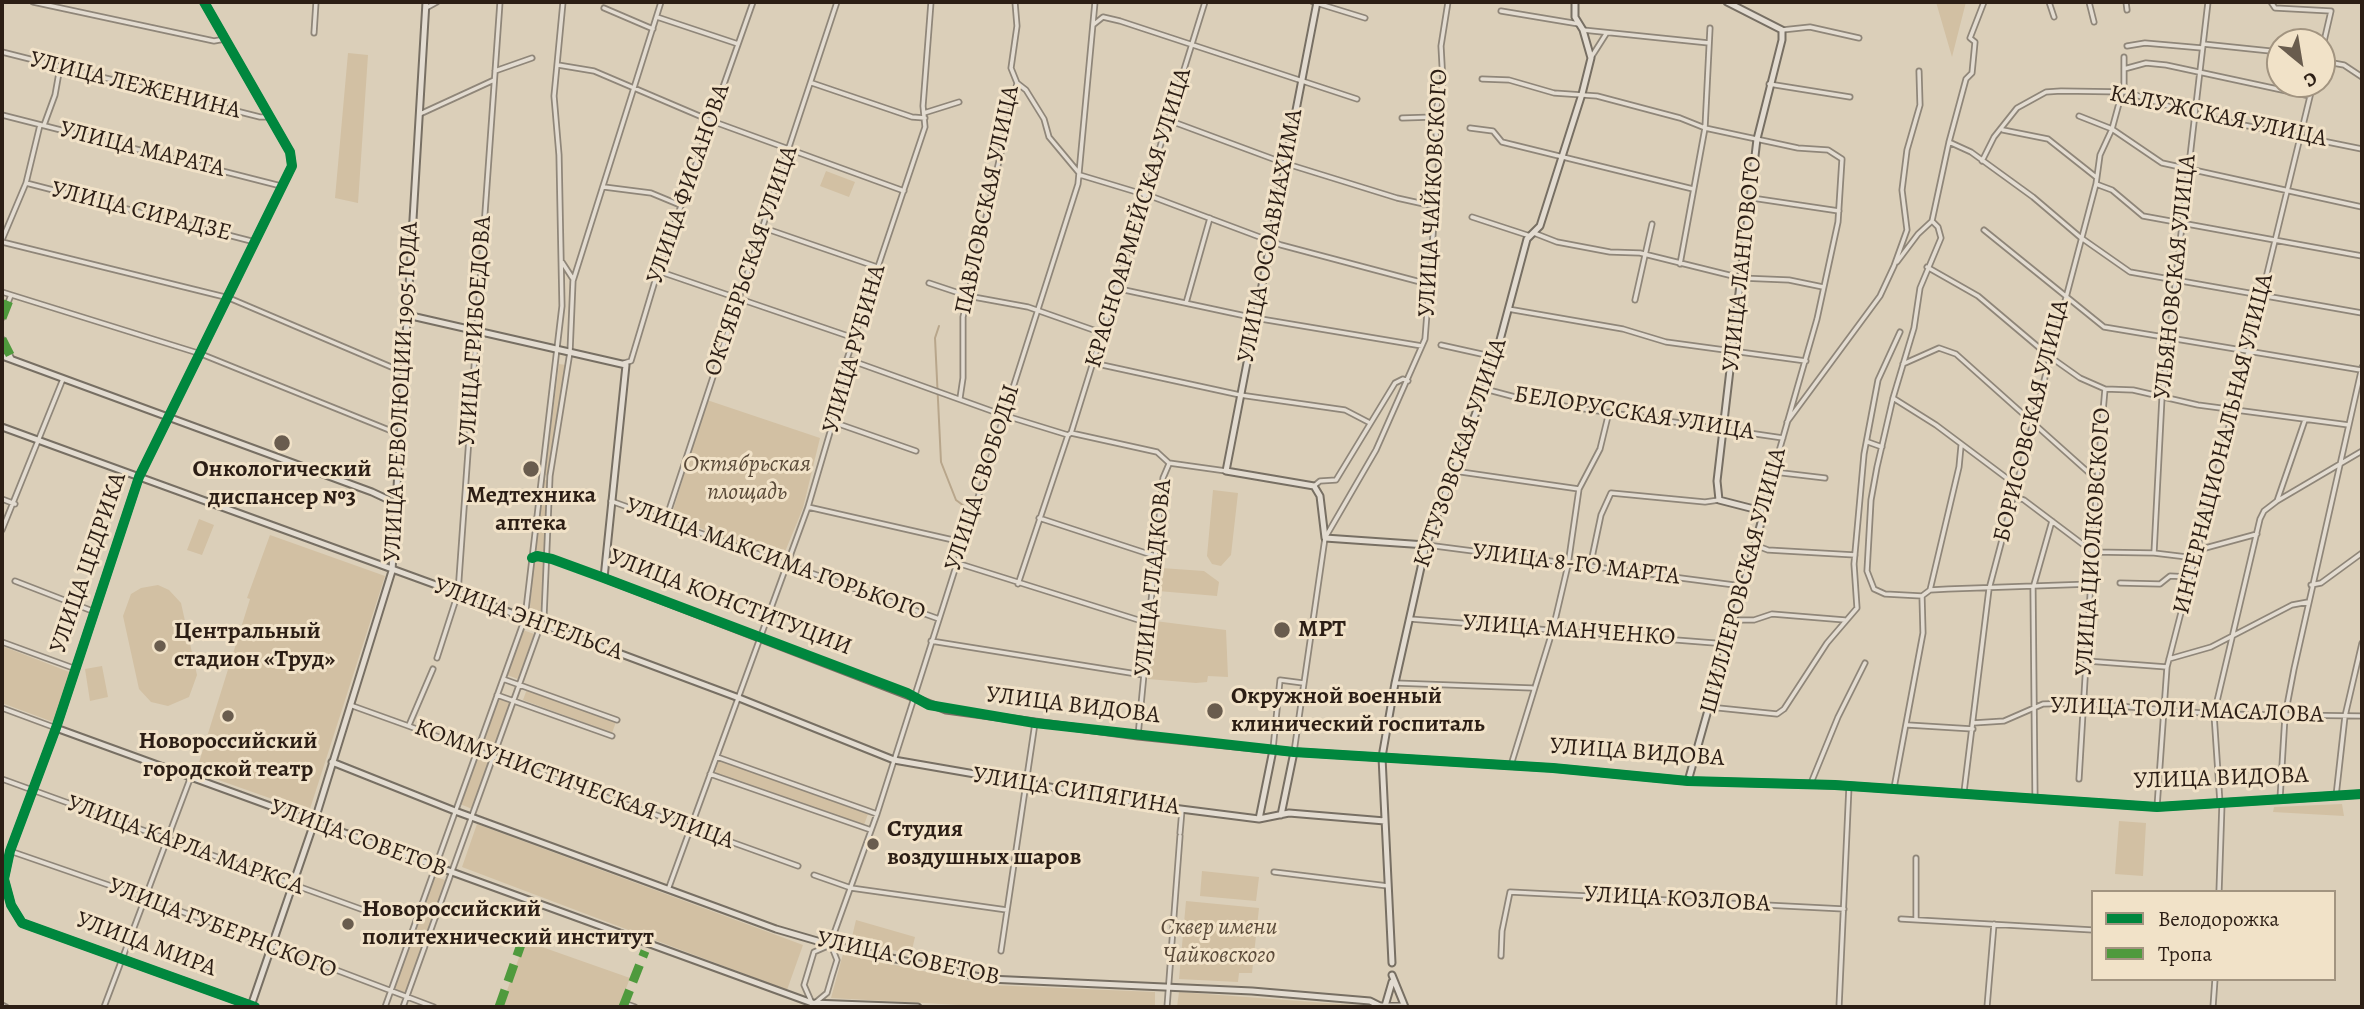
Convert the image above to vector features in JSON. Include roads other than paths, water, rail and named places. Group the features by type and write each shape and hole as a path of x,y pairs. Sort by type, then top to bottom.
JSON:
{"highway":[{"path":"1383,1006 1403,1007"}],"street":[{"path":"33,2 214,41 225,39"},
{"path":"204,2 268,117"},
{"path":"314,33 316,2"},
{"path":"428,4 437,2"},
{"name":"УЛИЦА ГРИБОЕДОВА","path":"436,658 458,593 500,2"},
{"path":"385,1007 525,618 559,349 561,261 554,96 563,2"},
{"path":"403,1007 544,617 550,476 570,352 573,281 661,2"},
{"name":"УЛИЦА ФИСАНОВА","path":"604,578 628,366 709,120 753,2"},
{"name":"ОКТЯБРЬСКАЯ УЛИЦА","path":"666,519 837,2"},
{"name":"УЛИЦА РУБИНА","path":"669,887 808,507 834,422 847,359 925,127 932,2"},
{"name":"ПАВЛОВСКАЯ УЛИЦА","path":"960,398 963,379 963,317 1017,83 1011,68 1017,26 1015,2"},
{"name":"УЛИЦА СВОБОДЫ","path":"831,945 814,952 804,985 811,1005 827,993 837,960 831,945 877,814 1080,175 1095,2"},
{"name":"КРАСНОАРМЕЙСКАЯ УЛИЦА","path":"1018,584 1093,363 1205,2"},
{"path":"1316,2 1365,18"},
{"name":"УЛИЦА ОСОАВИАХИМА","path":"1226,471 1316,2"},
{"name":"УЛИЦА ЧАЙКОВСКОГО","path":"1282,815 1294,752 1325,538 1371,460 1422,346 1438,157 1434,117 1444,83 1441,46 1448,2"},
{"path":"1501,11 1578,24 1575,2"},
{"path":"1727,2 1782,30 1810,27 1859,38"},
{"path":"1894,267 1917,234 1932,221 1966,79 1972,73 1975,43 1970,37 1983,2"},
{"path":"2049,2 2054,17"},
{"path":"2090,2 2094,22"},
{"path":"2126,2 2127,10"},
{"name":"УЛЬЯНОВСКАЯ УЛИЦА","path":"2154,553 2162,397 2186,169 2208,2"},
{"name":"УЛИЦА РЕВОЛЮЦИИ 1905 ГОДА","path":"252,1007 314,823 392,571 418,115 428,4"},
{"path":"2272,4 2331,11 2327,28"},
{"path":"604,8 653,29"},
{"path":"657,16 738,44"},
{"path":"1092,27 1103,17 1357,99"},
{"name":"КУТУЗОВСКАЯ УЛИЦА","path":"1392,963 1382,757 1395,682 1426,545 1485,389 1531,234 1540,226 1582,94 1591,58 1583,30 1578,24"},
{"path":"1680,264 1705,128 1710,28"},
{"path":"1583,30 1709,43"},
{"name":"УЛИЦА ЛАНГОВОГО","path":"1719,500 1717,481 1757,139 1782,40 1782,30"},
{"path":"1591,58 1606,34"},
{"path":"2127,46 2145,43 2266,51"},
{"name":"УЛИЦА ЛЕЖЕНИНА","path":"2,52 268,117"},
{"name":"БОРИСОВСКАЯ УЛИЦА","path":"1965,793 1989,589 2064,294 2096,184 2095,177 2112,129 2121,92 2124,57"},
{"path":"495,71 532,58"},
{"path":"2124,69 2146,62 2266,86"},
{"path":"2336,64 2344,65 2362,77"},
{"path":"558,65 578,66 709,120 904,191"},
{"path":"60,67 55,95 42,125 26,183 2,241 229,298 403,372"},
{"path":"1894,267 1907,230 1902,190 1908,150 1920,105 1919,71"},
{"path":"1482,79 1509,80 1554,93 1582,94 1646,108 1705,128 1757,139"},
{"path":"418,115 494,80"},
{"path":"812,83 912,117 959,102"},
{"path":"1017,83 1026,90 1044,119 1049,137 1080,175 1146,195 1270,240 1428,284"},
{"path":"1769,85 1850,97"},
{"name":"КАЛУЖСКАЯ УЛИЦА","path":"1982,161 2008,116 2046,92 2121,92 2194,115 2362,149"},
{"name":"ИНТЕРНАЦИОНАЛЬНАЯ УЛИЦА","path":"2157,807 2167,667 2276,242 2310,98"},
{"name":"УЛИЦА МАРАТА","path":"2,115 282,186"},
{"path":"2079,116 2112,129 2154,160 2362,207"},
{"name":"УЛИЦА ЦЕДРИКА","path":"22,923 11,905 4,879 10,852 56,728 139,477 292,166 290,152 268,117"},
{"path":"1402,118 1434,117"},
{"path":"1168,120 1284,163 1397,198 1433,206"},
{"path":"1470,128 1493,131 1502,142 1563,159 1693,189"},
{"path":"2002,130 2048,139 2095,177"},
{"name":"ШИЛЛЕРОВСКАЯ УЛИЦА","path":"1688,781 1729,644 1761,514 1806,361 1839,211 1843,164 1833,152 1757,139"},
{"path":"1949,142 1971,152 2033,197 2080,237 2130,272 2362,313"},
{"name":"УЛИЦА СИРАДЗЕ","path":"26,183 255,242"},
{"path":"2096,184 2112,190 2143,216 2362,256"},
{"path":"604,187 651,193 680,205"},
{"path":"1752,198 1839,211"},
{"path":"1472,217 1570,244 1644,254 1741,278 1788,280 1823,287"},
{"path":"1186,303 1210,218"},
{"path":"1932,221 1938,227 1941,238 1927,267 1893,398 1869,524 1867,571 1874,589 1885,594 1922,596 1930,590 2091,584"},
{"path":"1635,300 1651,224"},
{"path":"763,228 877,267"},
{"path":"1984,230 2104,327 2169,340 2362,368 2311,585 2285,716 2280,799"},
{"path":"561,261 573,281"},
{"name":"ШИЛЛЕРОВСКАЯ УЛИЦА","path":"1787,422 1880,296 1894,267"},
{"path":"1927,267 1978,296 2049,356 2080,378 2105,389 2198,405 2349,425"},
{"path":"658,271 854,338"},
{"path":"929,283 968,296 1028,307 1035,312 1102,333"},
{"path":"1115,288 1255,318 1422,346"},
{"path":"2,292 201,354 400,434"},
{"path":"2,318 11,295"},
{"path":"1508,309 1733,352 1806,361"},
{"path":"407,314 628,366"},
{"path":"1709,707 1777,714 1784,709 1845,620 1857,608 1855,555 1858,497 1878,380 1900,332"},
{"path":"2,339 13,361"},
{"name":"БЕЛОРУССКАЯ УЛИЦА","path":"1441,345 1495,357"},
{"path":"1903,365 1931,350 1948,350 1956,354 2031,425 2096,480"},
{"path":"2,356 372,492 387,499 396,511"},
{"path":"847,359 1003,415 1069,434 1157,452 1169,463 1314,486 1320,496 1325,538"},
{"path":"1093,363 1240,395 1345,410 1370,423"},
{"path":"2,530 15,504 63,379"},
{"name":"УЛИЦА ЧАЙКОВСКОГО","path":"1314,486 1320,481 1336,480 1395,383 1403,379 1408,381"},
{"name":"БЕЛОРУССКАЯ УЛИЦА","path":"1485,389 1530,401 1783,438"},
{"name":"УЛИЦА ЦИОЛКОВСКОГО","path":"2079,779 2096,480 2105,389"},
{"path":"1893,398 1936,425 2016,485"},
{"path":"1511,765 1532,688 1553,629 1568,565 1578,489 1600,449 1609,412"},
{"path":"2277,501 2305,419"},
{"path":"834,422 916,450"},
{"name":"УЛИЦА ЭНГЕЛЬСА","path":"2,427 739,698 894,761"},
{"path":"1868,442 1882,447"},
{"path":"1930,590 1961,446"},
{"path":"2219,890 2221,803 2214,714 2264,511 2362,451"},
{"name":"УЛИЦА ГЛАДКОВА","path":"1138,736 1163,478 1169,463"},
{"path":"1454,471 1578,489"},
{"path":"1774,472 1825,478"},
{"path":"1590,567 1601,515 1611,493 1705,502 1719,500 1754,508 1761,514"},
{"path":"2013,496 2024,500 2093,552 2154,553 2195,558"},
{"path":"2,499 15,504"},
{"name":"УЛИЦА МАКСИМА ГОРЬКОГО","path":"611,501 939,620"},
{"path":"808,507 962,542"},
{"path":"1039,518 1155,556"},
{"path":"2035,797 2033,588 2052,521"},
{"path":"2198,550 2257,534"},
{"name":"УЛИЦА 8-ГО МАРТА","path":"1325,538 1426,545 1744,587"},
{"path":"1755,545 1768,550 1855,555"},
{"path":"2311,585 2321,583 2362,554"},
{"name":"УЛИЦА КОНСТИТУЦИИ","path":"532,558 547,558 604,578 913,695"},
{"path":"956,563 1148,623"},
{"path":"2120,583 2160,584 2170,576 2190,577"},
{"path":"15,580 95,612"},
{"path":"1894,788 1908,725 1923,633 1922,596"},
{"path":"2169,659 2211,647 2291,606 2308,602"},
{"path":"1735,620 1754,620 1772,614 1845,620"},
{"name":"УЛИЦА МАНЧЕНКО","path":"1409,619 1729,644"},
{"path":"932,641 1143,675"},
{"path":"2,642 76,669"},
{"path":"2336,796 2345,716 2362,647"},
{"path":"2087,661 2167,667"},
{"path":"1811,783 1838,717 1866,663"},
{"path":"410,725 433,669"},
{"path":"503,679 617,720"},
{"path":"1303,683 1280,680 1273,750 1259,819 1282,815 1385,821"},
{"path":"1395,682 1532,688"},
{"path":"497,695 612,736"},
{"name":"УЛИЦА ВИДОВА","path":"913,695 929,705 946,710 1138,736 1294,752 1511,765 1688,781 1811,783 2157,807 2362,794"},
{"name":"УЛИЦА ТОЛИ МАСАЛОВА","path":"1908,725 1973,726 2004,721 2043,704 2082,703 2214,714 2362,716"},
{"name":"КОММУНИСТИЧЕСКАЯ УЛИЦА","path":"350,705 494,754 798,866"},
{"name":"УЛИЦА СОВЕТОВ","path":"2,708 811,1005 918,1007"},
{"path":"1001,951 1035,723"},
{"path":"717,757 877,814"},
{"name":"УЛИЦА СИПЯГИНА","path":"894,761 1182,810 1259,819"},
{"name":"УЛИЦА СОВЕТОВ","path":"332,762 472,817 669,887 776,929 831,945 989,979 1168,986 1370,1001 1383,1006"},
{"path":"710,774 871,830"},
{"name":"УЛИЦА КАРЛА МАРКСА","path":"2,779 369,912"},
{"path":"104,1007 143,897 190,779"},
{"path":"1839,1007 1849,786"},
{"path":"1167,1007 1182,810"},
{"name":"УЛИЦА ГУБЕРНСКОГО","path":"10,852 143,897 434,1007"},
{"path":"1916,858 1916,920"},
{"path":"1274,872 1388,886"},
{"path":"814,875 851,888 1007,910"},
{"name":"УЛИЦА КОЗЛОВА","path":"1502,956 1502,931 1510,891 1844,909"},
{"path":"1901,919 2091,930"},
{"name":"УЛИЦА МИРА","path":"22,923 252,1007"},
{"path":"1987,1007 1994,925"},
{"path":"1383,1006 1393,977 1403,1007"},
{"path":"2213,1007 2214,981"},
{"path":"624,1003 632,1006"}],"waterway":[{"path":"939,326 935,338 941,462 956,500 964,506"}],"place":[{"name":"Онкологический диспансер №3","path":"282,443"},
{"name":"Медтехника аптека","path":"531,469"},
{"name":"МРТ","path":"1282,630"},
{"name":"Центральный стадион «Труд»","path":"160,646"},
{"name":"Окружной военный клинический госпиталь","path":"1215,711"},
{"name":"Новороссийский городской театр","path":"228,716"},
{"name":"Студия воздушных шаров","path":"873,844"},
{"name":"Новороссийский политехнический институт","path":"348,924"}],"park label":[{"name":"Октябрьская площадь","path":"747,479"},
{"name":"Сквер имени Чайковского","path":"1219,942"}]}
